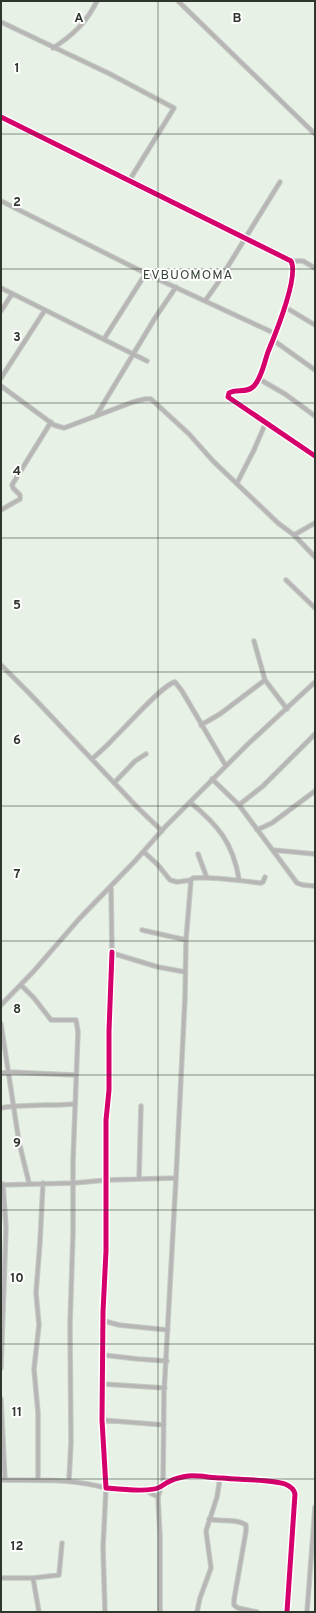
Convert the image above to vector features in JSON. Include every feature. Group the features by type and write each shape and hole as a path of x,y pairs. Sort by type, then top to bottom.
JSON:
{"street":[{"path":"53,48 68,38 83,24 97,1"},
{"path":"178,1 315,134"},
{"path":"1,22 110,74 174,108 129,181"},
{"path":"1,117 291,261 303,261 315,268"},
{"path":"205,301 280,182"},
{"path":"1,202 146,273 276,334"},
{"path":"291,261 292,272 285,307 259,379 254,386 248,390 232,391 229,393 228,397 315,456"},
{"path":"104,339 146,273"},
{"path":"96,416 133,354 176,287"},
{"path":"1,288 147,361"},
{"path":"1,311 12,294"},
{"path":"285,307 315,325"},
{"path":"1,378 45,310"},
{"path":"273,340 315,370"},
{"path":"259,379 285,394 315,416"},
{"path":"1,386 58,427 64,428 145,398 151,399 190,434 203,450 278,523 294,535 315,557"},
{"path":"1,510 20,499 20,495 12,488 12,485 51,422"},
{"path":"237,483 249,462 266,422"},
{"path":"294,535 315,523"},
{"path":"286,580 315,608"},
{"path":"254,641 265,680 287,709"},
{"path":"1,665 162,831"},
{"path":"201,725 226,710 265,680"},
{"path":"92,759 158,694 174,682 182,691 226,766"},
{"path":"1,1004 20,985 61,938 190,802 315,682"},
{"path":"239,805 263,786 315,734"},
{"path":"114,783 135,762 146,754"},
{"path":"212,780 239,805 297,883 315,886"},
{"path":"257,830 272,823 315,791"},
{"path":"190,802 205,815 230,845 237,865 239,879"},
{"path":"272,850 315,854"},
{"path":"144,852 158,865 170,880 177,882 191,880 193,878 207,878 239,879 261,883 263,882 265,876"},
{"path":"198,854 207,878"},
{"path":"160,1612 160,1536 158,1497 162,1485 166,1361 186,972 186,940 191,880"},
{"path":"105,1612 103,1548 106,1488 102,1420 107,1180 106,1120 109,1090 109,1031 112,952 111,886"},
{"path":"142,930 186,940"},
{"path":"112,952 158,967 186,972"},
{"path":"20,985 34,998 51,1020 74,1019 77,1022 78,1032 75,1076 73,1161 74,1183 70,1326 71,1442 69,1480"},
{"path":"1,1024 20,1142 29,1184"},
{"path":"1,1073 9,1072 75,1076"},
{"path":"1,1108 15,1106 75,1104"},
{"path":"139,1179 141,1106"},
{"path":"1,1368 6,1228 2,1184 74,1183 107,1180 176,1178"},
{"path":"38,1479 38,1413 34,1369 39,1325 36,1293 41,1236 42,1183"},
{"path":"104,1321 119,1325 168,1330"},
{"path":"103,1355 138,1360 166,1361"},
{"path":"103,1384 165,1388"},
{"path":"1,1399 3,1480 69,1480 106,1488 145,1490 162,1485 172,1479 189,1476 283,1483 290,1487 295,1491 287,1612"},
{"path":"102,1420 164,1425"},
{"path":"197,1612 200,1598 211,1568 206,1531 219,1487 220,1478"},
{"path":"145,1490 158,1497"},
{"path":"307,1612 315,1507"},
{"path":"210,1519 242,1522 246,1525 234,1605 238,1608 257,1612"},
{"path":"1,1578 33,1578 59,1575 62,1543"},
{"path":"33,1578 39,1612"}],"cycle path":[{"path":"1,117 291,261 293,269 289,292 259,378 254,386 248,390 229,393 228,397 315,456"},
{"path":"112,952 109,1031 109,1090 106,1120 106,1251 103,1312 102,1420 106,1488 134,1490 156,1489 170,1481 188,1476 272,1481 279,1482 290,1487 295,1494 287,1612"}],"district":[{"name":"EVBUOMOMA","path":"188,276"}]}
